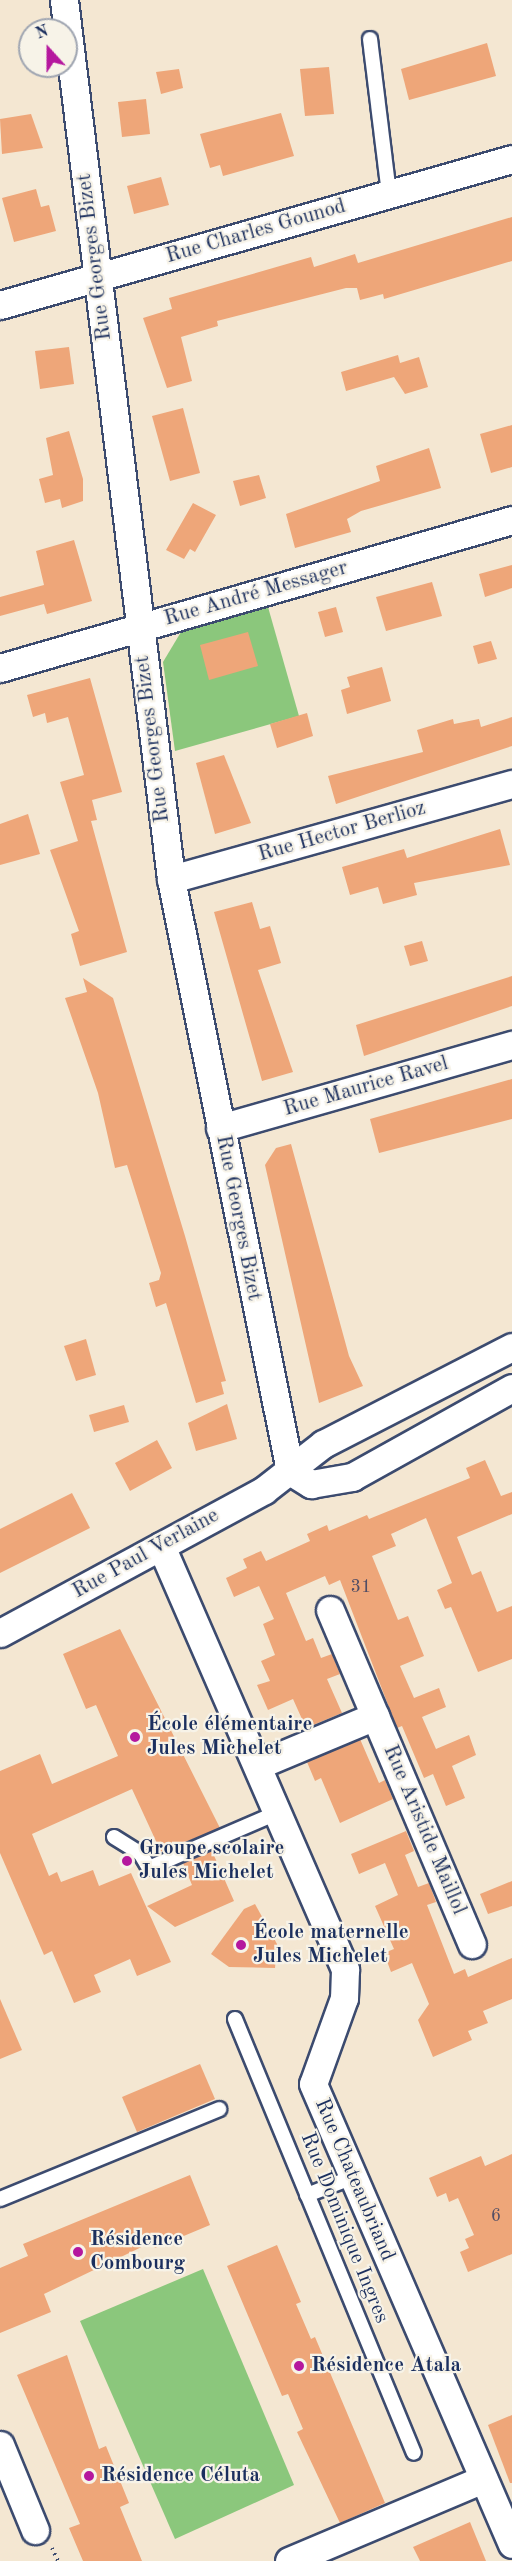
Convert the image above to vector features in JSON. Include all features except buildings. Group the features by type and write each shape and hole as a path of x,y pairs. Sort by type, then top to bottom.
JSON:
{"street":[{"name":"Rue Georges Bizet","path":"64,0 171,879 290,1471"},
{"name":"Rue Charles Gounod","path":"0,305 512,159"},
{"name":"Rue André Messager","path":"0,668 512,520"},
{"name":"Rue Hector Berlioz","path":"171,879 512,784"},
{"name":"Rue Maurice Ravel","path":"220,1128 512,1046"},
{"name":"Rue Paul Verlaine","path":"0,1633 161,1546 290,1471 333,1438 512,1347"},
{"path":"290,1471 311,1484 352,1477 512,1388"},
{"name":"Rue Chateaubriand","path":"161,1546 258,1765 345,1970 344,1998 313,2084 512,2544"},
{"name":"Rue Aristide Maillol","path":"330,1610 472,1944"},
{"path":"258,1765 375,1716"},
{"path":"0,2445 35,2530"},
{"path":"289,2561 483,2479"}],"lane":[{"path":"370,39 389,194"},
{"path":"114,1837 140,1853 149,1868 277,1813"},
{"name":"Rue Dominique Ingres","path":"235,2019 414,2453"},
{"path":"0,2199 219,2109"},
{"path":"307,2194 353,2177"}],"green space":[{"path":"268,607 299,716 175,751 163,662 181,632"},
{"path":"203,2269 294,2485 175,2539 80,2321"}],"place":[{"name":"École élémentaire Jules Michelet","path":"135,1737"},
{"name":"Groupe scolaire Jules Michelet","path":"127,1861"},
{"name":"École maternelle Jules Michelet","path":"241,1945"},
{"name":"Résidence Combourg","path":"78,2252"},
{"name":"Résidence Atala","path":"299,2366"},
{"name":"Résidence Céluta","path":"89,2476"}]}
